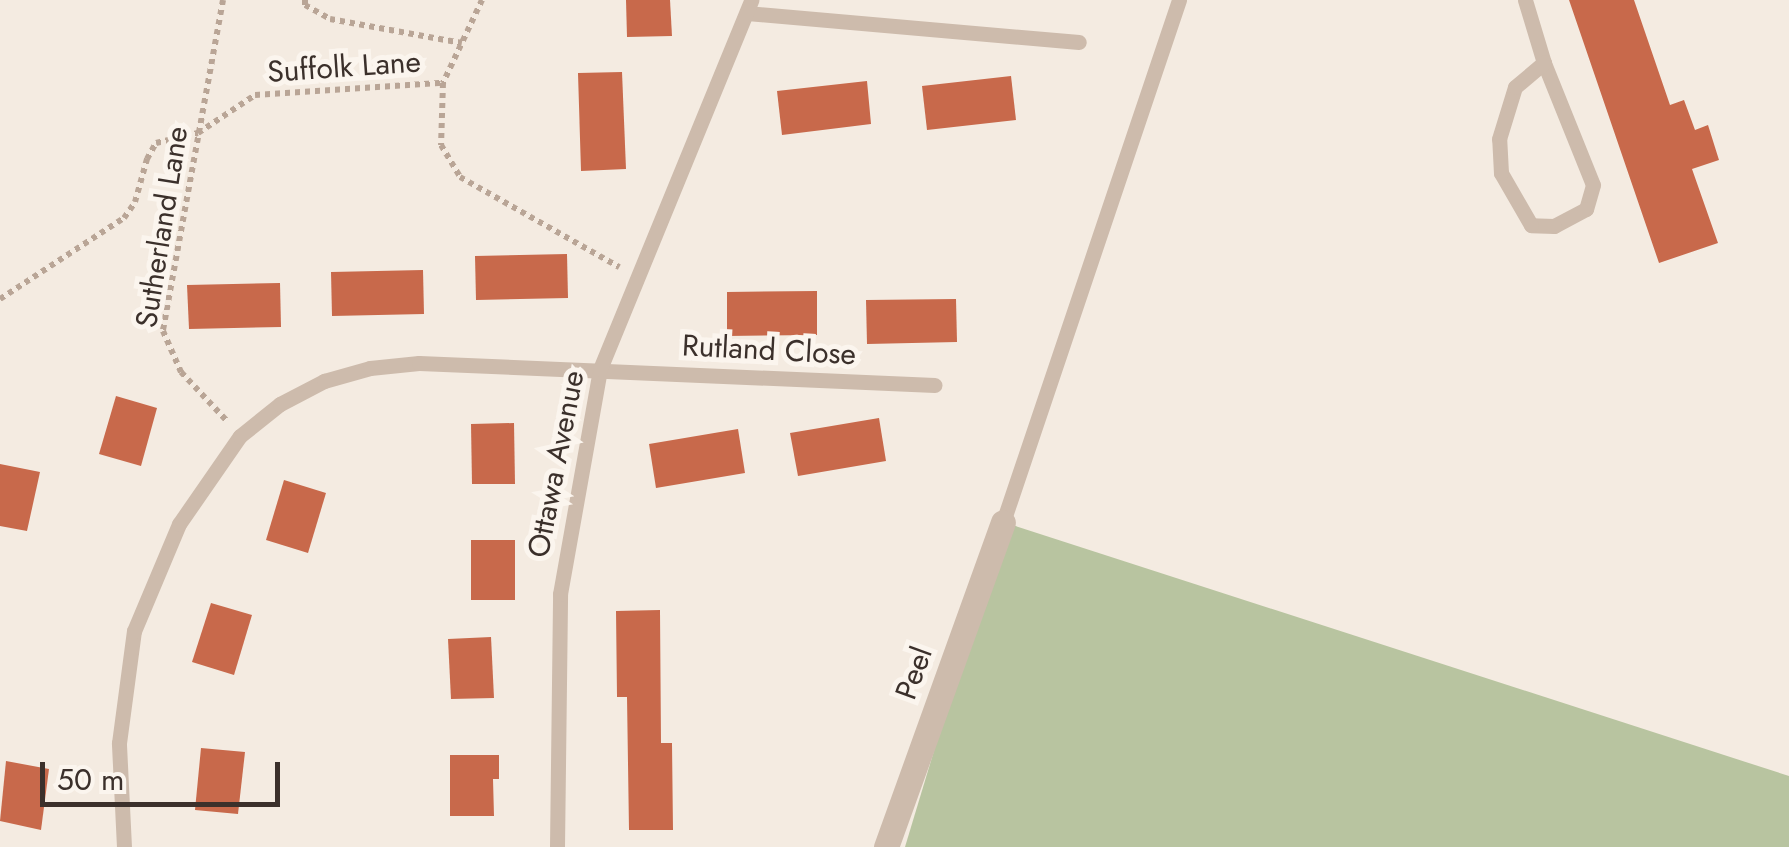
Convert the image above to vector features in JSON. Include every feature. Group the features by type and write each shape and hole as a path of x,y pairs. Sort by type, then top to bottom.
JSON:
{"street":[{"name":"Peel","path":"886,847 1002,522"}],"lane":[{"path":"1002,522 1179,0"},
{"path":"1526,0 1544,63 1593,184 1586,209 1554,226 1531,225 1501,173 1499,139 1515,87 1544,63"},
{"path":"749,6 1079,42"},
{"name":"Ottawa Avenue","path":"557,847 560,594 600,369 749,6"},
{"name":"Rutland Close","path":"124,847 119,743 134,630 179,524 240,436 280,404 324,380 370,368 419,364 936,385"}],"path":[{"name":"Sutherland Lane","path":"223,0 163,331 181,372 240,436"},
{"path":"305,0 306,5 330,19 462,43"},
{"path":"482,0 444,82 441,145 460,176 638,278"},
{"name":"Suffolk Lane","path":"0,298 124,218 136,202 147,159 156,143 198,133 255,95 444,82"}],"green space":[{"path":"1003,522 1789,776 1789,847 905,847"}],"building":[{"path":"626,0 670,0 672,36 627,37"},
{"path":"1569,0 1634,0 1670,105 1684,100 1695,130 1708,125 1719,160 1692,169 1718,243 1659,263"},
{"path":"622,72 626,169 581,171 578,73"},
{"path":"1011,76 1016,120 927,130 922,86"},
{"path":"867,81 871,124 782,135 777,91"},
{"path":"567,254 568,298 476,300 475,256"},
{"path":"423,270 424,314 332,316 331,272"},
{"path":"280,283 281,327 189,329 187,285"},
{"path":"817,291 817,335 727,336 727,292"},
{"path":"956,299 957,342 867,344 866,300"},
{"path":"116,396 157,408 141,466 99,454"},
{"path":"879,418 886,461 798,476 790,433"},
{"path":"514,423 515,484 472,484 471,424"},
{"path":"738,429 745,473 656,488 649,444"},
{"path":"0,464 40,472 27,531 0,526"},
{"path":"284,480 326,493 308,553 266,540"},
{"path":"471,540 515,540 515,600 471,600"},
{"path":"211,603 252,615 234,675 192,662"},
{"path":"660,610 661,743 672,743 673,830 629,830 627,697 617,697 616,611"},
{"path":"491,637 494,698 451,699 448,639"},
{"path":"201,748 245,752 238,814 195,810"},
{"path":"450,755 499,755 499,779 493,779 494,816 450,816"},
{"path":"6,761 49,769 41,830 0,821"}]}
